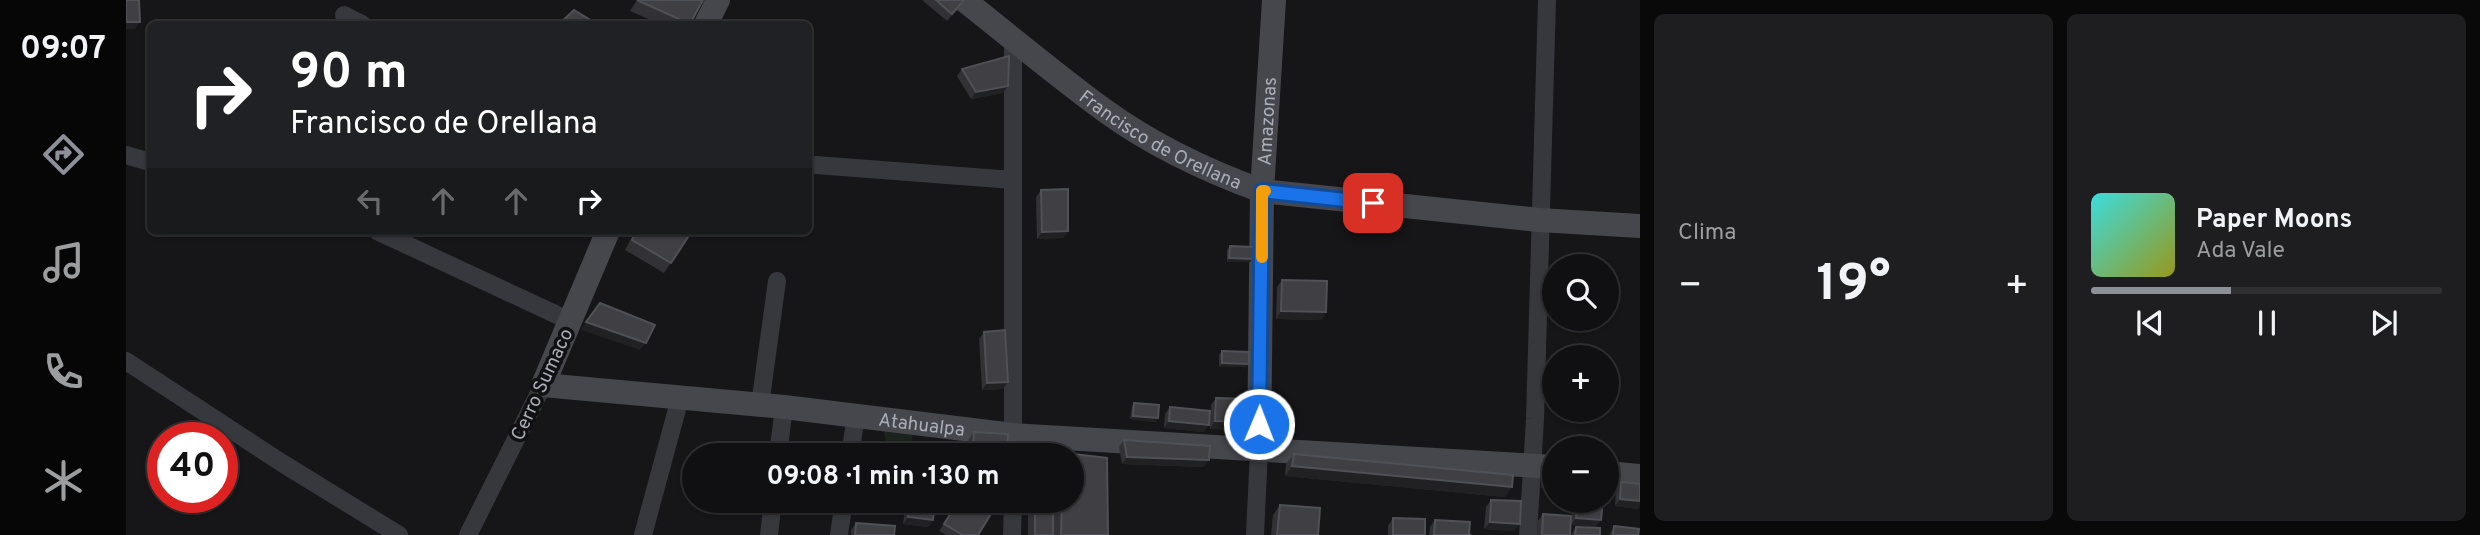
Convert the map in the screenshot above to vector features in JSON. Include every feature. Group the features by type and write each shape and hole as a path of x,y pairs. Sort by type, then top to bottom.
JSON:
{"street":[{"path":"708,21 718,0"},
{"name":"Francisco de Orellana","path":"964,0 1106,111 1185,159 1262,191 1539,220 1640,226"},
{"name":"Amazonas","path":"1255,535 1259,450 1262,191 1274,0"},
{"path":"1543,436 1539,220 1547,0"},
{"path":"344,15 356,21"},
{"path":"1013,39 1013,443"},
{"path":"126,155 147,161"},
{"path":"816,165 1013,180"},
{"path":"386,235 570,321"},
{"name":"Cerro Sumaco","path":"468,535 543,386 606,235"},
{"path":"777,281 772,405 777,443"},
{"path":"126,361 282,463 399,535"},
{"name":"Atahualpa","path":"543,386 772,405 856,416 1002,443"},
{"path":"643,535 681,398"},
{"path":"852,443 856,416"},
{"name":"Atahualpa","path":"1084,446 1259,450 1542,466"},
{"path":"1528,535 1542,471"},
{"path":"1619,474 1640,476"},
{"path":"769,535 772,513"},
{"path":"839,535 842,513"},
{"path":"1012,535 1013,513"}],"shaded area":[{"path":"882,424 913,429 912,443 886,443"}],"building":[{"path":"126,0 139,0 140,22 126,22"},
{"path":"637,0 703,0 692,21 683,21"},
{"path":"936,0 964,0 952,14"},
{"path":"574,10 592,21 562,21"},
{"path":"1009,56 1008,86 976,92 962,69"},
{"path":"1068,189 1068,231 1042,232 1041,190"},
{"path":"635,235 689,235 671,263 632,240"},
{"path":"1230,246 1253,247 1253,259 1229,258"},
{"path":"1282,280 1327,281 1326,312 1281,311"},
{"path":"600,303 655,325 646,343 586,322"},
{"path":"1005,330 1008,382 987,383 984,332"},
{"path":"1222,351 1249,352 1249,364 1222,363"},
{"path":"1216,398 1250,399 1249,422 1215,421"},
{"path":"1134,403 1159,405 1158,418 1133,416"},
{"path":"1170,407 1210,411 1209,425 1169,421"},
{"path":"974,432 1008,434 1008,443 973,443"},
{"path":"1124,440 1210,446 1209,460 1127,457"},
{"path":"1294,454 1513,475 1512,487 1292,466"},
{"path":"1084,455 1107,458 1108,535 1061,535 1062,513 1084,513"},
{"path":"1621,482 1640,484 1640,501 1620,499"},
{"path":"1491,500 1521,501 1520,524 1490,522"},
{"path":"1280,505 1320,508 1318,535 1277,535"},
{"path":"909,513 934,513 933,520 908,517"},
{"path":"951,513 992,513 978,535 963,535 944,524"},
{"path":"1035,513 1053,513 1053,535 1035,535"},
{"path":"1577,513 1602,513 1601,520 1576,518"},
{"path":"1543,514 1571,516 1570,535 1542,535"},
{"path":"1393,518 1425,519 1425,535 1393,535"},
{"path":"1435,520 1470,522 1471,535 1434,535"},
{"path":"856,523 895,526 894,535 855,535"},
{"path":"1614,526 1639,529 1638,535 1613,535"},
{"path":"1576,527 1600,528 1600,535 1575,535"}],"slow traffic":[{"path":"1262,257 1262,191 1265,191"}],"route":[{"path":"1259,424 1262,191 1373,203"}]}
